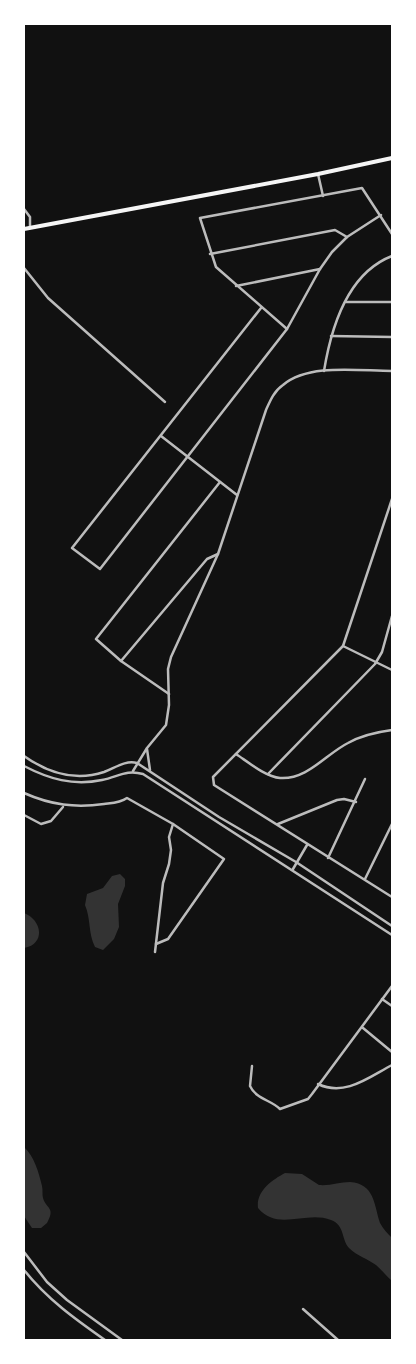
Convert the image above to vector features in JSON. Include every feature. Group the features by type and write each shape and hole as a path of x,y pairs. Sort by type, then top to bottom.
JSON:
{"main road":[{"path":"24,229 318,174 392,158"}],"street":[{"path":"318,174 323,196"},
{"path":"287,330 216,267 210,254 200,218 362,188 392,234"},
{"path":"24,209 30,217 30,228"},
{"path":"261,308 72,548 100,570 190,457 287,330 320,269 347,237 381,215"},
{"path":"210,254 335,230 347,237"},
{"path":"324,371 331,336 353,288 366,272 392,256"},
{"path":"24,268 48,298 166,402"},
{"path":"236,286 320,269"},
{"path":"346,302 392,302"},
{"path":"331,336 392,337"},
{"path":"133,771 147,748 166,725 169,694 168,669 218,554 266,410 274,394 294,377 307,372 392,371"},
{"path":"161,436 237,495"},
{"path":"169,694 121,661 96,639 220,482"},
{"path":"392,499 344,646 213,777 213,783 307,845 392,897"},
{"path":"121,661 207,559 218,554"},
{"path":"268,774 375,664 382,652 392,616"},
{"path":"344,646 375,664 392,670"},
{"path":"236,754 268,774 279,778 296,776 313,768 347,743 366,735 392,730"},
{"path":"147,748 150,770"},
{"path":"24,756 43,769 61,774 84,776 103,772 126,763 137,763 219,817 296,862 392,926"},
{"path":"24,766 50,778 76,782 104,780 133,771 143,774 392,935"},
{"path":"328,858 356,802 365,779"},
{"path":"24,793 64,806 90,806 122,802 127,798 173,824 224,859 168,939 156,944"},
{"path":"276,825 336,800 344,799 356,802"},
{"path":"24,814 41,824 51,821 64,806"},
{"path":"155,952 163,883 171,850 169,836 173,824"},
{"path":"364,879 392,824"},
{"path":"292,869 307,845"},
{"path":"252,1066 250,1082 252,1091 280,1108 308,1098 363,1028 392,986"},
{"path":"382,999 392,1006"},
{"path":"363,1028 392,1052"},
{"path":"318,1084 326,1088 348,1087 392,1065"},
{"path":"24,1252 47,1282 67,1300 122,1340"},
{"path":"24,1270 39,1289 60,1308 105,1340"},
{"path":"303,1309 338,1340"}],"shaded area":[{"path":"120,874 125,879 125,886 118,904 119,927 114,939 103,950 95,947 93,942 85,905 87,894 103,888 112,876"},
{"path":"24,913 35,921 39,932 36,942 24,948"},
{"path":"24,1147 36,1165 44,1202 51,1214 47,1223 41,1228 32,1228 24,1216"},
{"path":"285,1173 302,1174 319,1185 350,1182 358,1184 369,1191 380,1223 392,1238 392,1281 376,1265 349,1248 339,1225 335,1222 312,1217 274,1219 258,1208 262,1191"}]}
